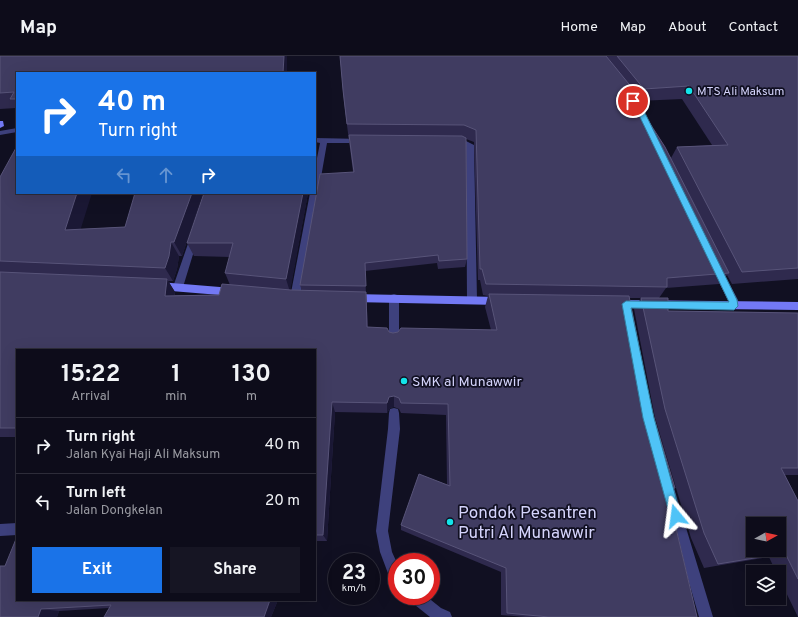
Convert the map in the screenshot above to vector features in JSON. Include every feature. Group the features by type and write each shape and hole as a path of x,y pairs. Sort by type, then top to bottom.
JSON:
{"street":[{"path":"0,133 16,130"},
{"path":"316,140 370,141"},
{"path":"316,184 324,140"},
{"path":"446,141 462,141 470,145 472,300"},
{"path":"295,297 314,194"},
{"path":"178,287 197,229"},
{"path":"712,258 733,300 734,306"},
{"path":"147,286 178,287 240,293"},
{"path":"340,298 510,301"},
{"path":"394,298 394,340"},
{"path":"610,304 627,308 798,306"},
{"path":"388,557 382,531 394,429 394,413"},
{"path":"663,470 706,617"},
{"path":"0,530 16,529"},
{"path":"426,605 436,614 445,617"}],"building":[{"path":"0,56 284,56 283,72 16,72 16,99 10,99 14,92 0,93"},
{"path":"340,56 606,56 633,89 628,89 665,147 729,273 667,278 667,287 486,284 482,269 480,269 476,130 464,125 347,124"},
{"path":"617,56 798,56 798,268 742,272 677,147 728,145 689,86 644,89"},
{"path":"349,135 462,136 466,138 467,259 439,261 438,255 365,263 366,286 300,285 320,174 354,172"},
{"path":"16,148 16,194 77,194 65,230 125,227 135,194 192,194 174,242 171,242 165,268 0,261 0,177"},
{"path":"204,194 303,194 286,279 225,273 233,243 187,243"},
{"path":"0,272 167,279 165,296 219,295 222,284 291,290 366,292 367,327 387,328 389,332 393,333 398,332 401,328 497,330 489,294 629,296 651,408 675,488 667,490 697,617 549,617 507,613 506,568 401,525 419,474 450,486 448,404 401,403 399,398 394,396 389,397 387,403 332,402 323,535 316,535 316,349 16,349 16,428 0,428"},
{"path":"641,298 668,298 668,311 798,313 798,468 781,468 798,501 798,579 786,555 786,517 746,517 746,557 761,557 718,564 704,533 665,409"},
{"path":"16,539 16,601 270,601 264,617 104,617 111,605 41,609 38,617 0,617 0,566 5,566"}],"place":[{"name":"MTS Ali Maksum","path":"689,91"},
{"name":"SMK al Munawwir","path":"404,381"},
{"name":"Pondok Pesantren Putri Al Munawwir","path":"450,522"}],"route":[{"path":"633,101 640,111 733,300 734,306 626,304 648,418 676,516"}]}
